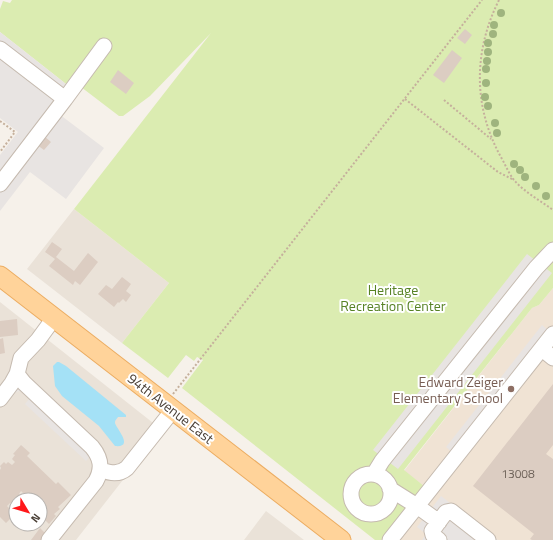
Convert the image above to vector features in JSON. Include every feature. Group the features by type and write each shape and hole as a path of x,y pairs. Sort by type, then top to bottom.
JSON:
{"main road":[{"name":"94th Avenue East","path":"0,276 341,540"}],"lane":[{"path":"0,184 104,46"},
{"path":"0,49 65,99"},
{"path":"374,474 536,268 553,250"},
{"path":"0,399 9,389 17,374 22,358 38,340 54,318"},
{"path":"390,540 547,353 553,334"},
{"path":"17,374 24,383 97,453 101,470 96,481 49,540"},
{"path":"101,470 113,473 123,471 127,468 169,407"},
{"path":"390,489 390,500 384,510 379,513 367,514 357,509 351,500 351,488 354,483 363,476 374,474 384,479 390,489 439,522"},
{"path":"439,540 433,535 432,531 446,512 451,511 488,540"}],"path":[{"path":"169,407 482,0"},
{"path":"499,0 484,40 481,54 480,87 483,109 492,140 515,180"},
{"path":"405,99 498,172 515,180 553,210"},
{"path":"444,100 492,140"},
{"path":"0,121 15,132 0,152"}],"shaded area":[{"path":"0,32 66,84 59,114 104,148 66,199 30,172 0,211 0,155 18,132 0,118"},
{"path":"74,209 169,283 122,343 27,269"},
{"path":"527,254 552,273 398,469 373,450"},
{"name":"Edward Zeiger Elementary School","path":"553,288 553,540 381,540 424,486 404,471 532,308 539,305"},
{"path":"0,302 162,430 76,540 0,540"},
{"path":"542,325 550,332 454,454 446,447"},
{"path":"9,378 99,447 86,461 25,404 30,398 23,392 19,391 12,394 0,407 0,389"},
{"path":"441,496 498,540 422,540 426,534 417,527"},
{"path":"266,511 304,540 244,540"}],"green space":[{"name":"Heritage Recreation Center","path":"12,0 553,0 553,288 539,305 532,308 404,470 424,486 381,540 375,540 182,388 203,360 197,357 194,361 186,355 168,378 122,343 169,283 74,209 211,33 150,96 123,116 119,116 81,87 97,42 66,84 0,32 0,9 3,1 10,3"}],"water":[{"path":"57,362 66,366 126,415 126,417 118,417 115,422 123,437 124,444 121,446 115,446 99,426 62,396 55,386 53,366"}],"building":[{"path":"465,29 472,35 465,44 457,38"},
{"path":"452,50 462,58 444,83 433,75"},
{"path":"118,70 134,83 126,94 110,82"},
{"path":"44,136 51,142 44,150 37,145"},
{"path":"52,242 62,249 56,257 74,271 88,253 98,262 80,285 75,281 73,285 49,266 55,259 45,252"},
{"path":"122,277 131,284 126,291 131,295 126,302 123,299 114,307 98,294 106,285 112,289"},
{"path":"17,319 18,335 0,337 0,321"},
{"path":"3,338 5,353 0,354 0,339"},
{"path":"553,384 553,445 546,454 553,459 553,540 532,540 530,539 534,534 473,486"},
{"path":"21,445 30,453 27,456 56,484 58,482 71,495 58,507 60,509 54,514 56,516 49,524 48,492 8,492 8,521 6,523 0,517 0,466 4,462 6,464 8,462 12,465 15,462 12,459 15,455 13,454"},
{"path":"37,532 44,532 46,534 41,540 31,540"}],"place":[{"name":"Edward Zeiger Elementary School","path":"511,389"}]}
